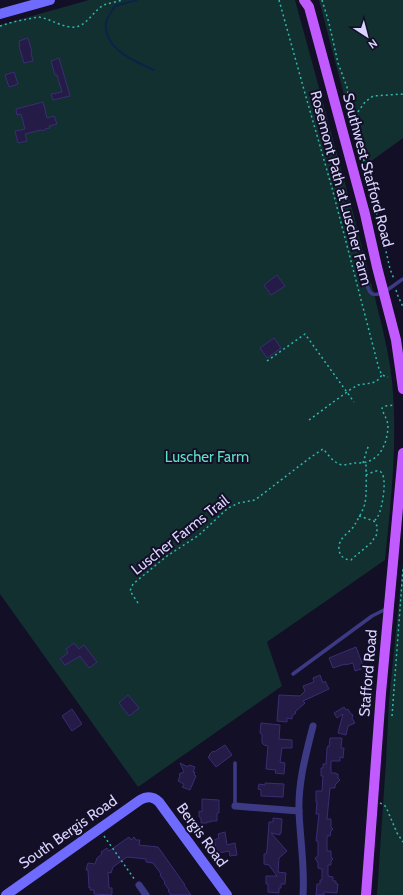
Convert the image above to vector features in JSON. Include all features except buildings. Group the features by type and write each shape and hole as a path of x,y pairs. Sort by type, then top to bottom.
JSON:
{"main road":[{"name":"Southwest Stafford Road","path":"307,2 353,166 396,340 403,390"},
{"name":"Stafford Road","path":"366,895 381,693 403,453"}],"street":[{"path":"0,14 50,0"},
{"path":"303,895 304,871 299,811 300,790 302,774 313,726"},
{"name":"South Bergis Road","path":"6,895 140,800 149,796"},
{"name":"Bergis Road","path":"149,796 155,798 159,802 226,895"},
{"path":"235,806 299,811"},
{"path":"139,885 146,895"}],"lane":[{"path":"363,270 370,292 376,295 384,292 403,278"},
{"path":"293,674 372,616 389,607"},
{"path":"235,763 235,806"}],"path":[{"path":"0,26 42,17 62,25 75,27 84,23 105,5 122,0"},
{"name":"Rosemont Path at Luscher Farm","path":"279,0 332,188 379,369 382,375"},
{"path":"322,0 329,23 334,50 347,87 349,101 359,128 369,186 390,269 403,307"},
{"path":"355,116 365,102 373,96 403,94"},
{"path":"267,361 305,334 354,402"},
{"path":"309,420 358,385 372,384 382,375 388,377"},
{"path":"364,462 372,460 384,447 388,429 387,421 382,408 385,406 394,405"},
{"path":"359,516 374,521 378,534 351,560 345,560 342,558 338,548 341,540 350,531 359,516 365,502 366,476 364,458 369,445"},
{"name":"Luscher Farms Trail","path":"138,603 130,591 133,584 167,556 199,535 228,508 239,503 255,500 323,449 338,464 342,465 364,462"},
{"path":"366,476 376,471 382,472 384,476 383,500 379,516 374,521"},
{"path":"392,716 403,570"},
{"path":"372,802 381,803 386,807 397,833 403,842"},
{"path":"99,829 139,885"}],"green space":[{"name":"Luscher Farm","path":"89,0 295,0 354,216 380,319 389,360 394,403 393,470 385,560 267,642 282,686 138,787 0,594 0,25"},
{"path":"319,0 403,0 403,138 363,167"},
{"path":"403,562 403,895 377,895 389,701"}],"waterway":[{"path":"137,0 115,6 108,16 106,32 115,47 122,53 138,63 154,70"}]}
